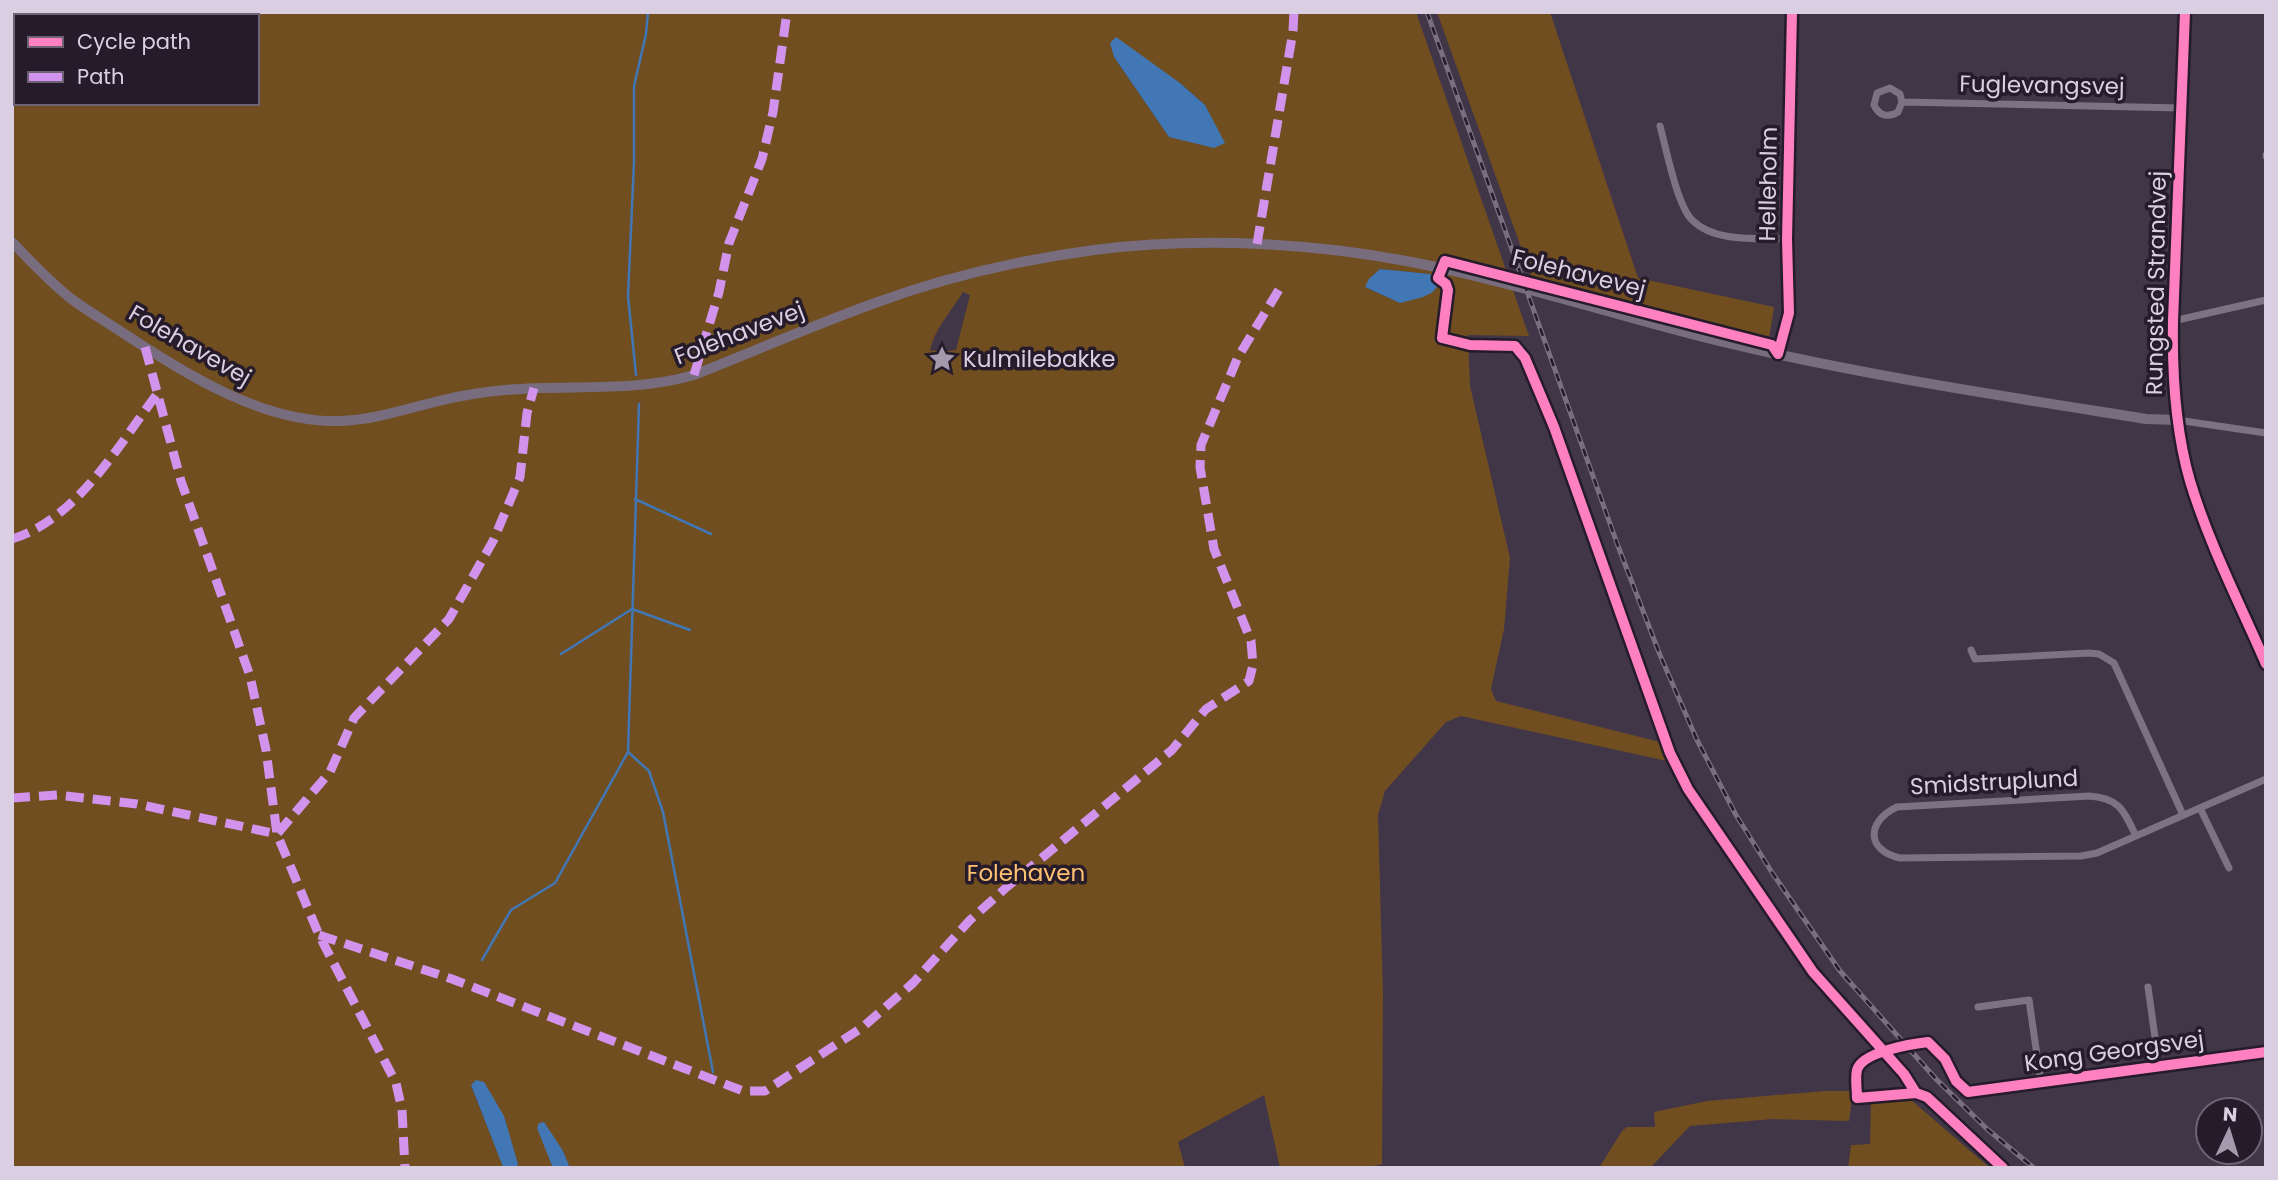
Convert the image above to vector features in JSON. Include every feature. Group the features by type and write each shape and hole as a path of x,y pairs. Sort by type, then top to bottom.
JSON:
{"street":[{"name":"Helleholm","path":"1777,354 1789,313 1787,239 1792,12"},
{"name":"Rungsted Strandvej","path":"2185,12 2173,321 2173,375 2177,420 2190,478 2206,525 2266,664"},
{"name":"Fuglevangsvej","path":"1890,88 1900,94 1902,102 1898,112 1893,115 1881,114 1874,105 1877,93 1890,88"},
{"name":"Fuglevangsvej","path":"1902,102 2181,107"},
{"name":"Helleholm","path":"1660,126 1683,207 1691,219 1703,228 1720,234 1787,239"},
{"name":"Folehavevej","path":"12,242 70,298 209,385 254,405 299,416 337,421 370,418 489,392 534,388 630,387 668,382 694,375 878,302 1025,261 1140,246 1257,244 1347,251 1416,262 1777,354 1906,380 2147,419 2177,420"},
{"path":"2173,321 2266,300"},
{"path":"2177,420 2266,433"},
{"path":"1971,650 1975,659 2089,653 2099,654 2114,663 2183,816"},
{"name":"Smidstruplund","path":"2136,836 2123,810 2114,801 2102,796 1897,807 1883,814 1875,825 1875,838 1879,847 1887,855 1900,858 2081,856 2097,853 2183,816 2266,779"},
{"path":"2200,808 2229,868"},
{"name":"Kong Georgsvej","path":"2148,987 2159,1066"},
{"name":"Kong Georgsvej","path":"1978,1007 2029,1000 2041,1083"},
{"name":"Kong Georgsvej","path":"1968,1092 2266,1052"}],"green space":[{"name":"Folehaven","path":"12,12 1416,12 1529,336 1468,335 1470,386 1510,558 1504,629 1491,689 1496,701 1660,742 1667,761 1461,716 1446,722 1385,791 1378,815 1383,994 1382,1164 1365,1168 1280,1168 1264,1095 1178,1142 1185,1168 570,1168 563,1151 546,1149 553,1168 516,1168 518,1163 471,1086 504,1168 12,1168","holes":["1114,57 1152,64 1180,83 1205,105 1224,143 1169,137","1380,269 1430,274 1430,278 1411,299 1400,303 1365,287","963,292 970,295 956,350 930,350 939,327"]},
{"path":"1437,12 1550,12 1638,278 1774,307 1769,339 1532,278"},
{"path":"1853,1091 1849,1121 1773,1119 1690,1126 1650,1168 1599,1168 1627,1127 1655,1127 1654,1112 1707,1101"},
{"path":"1910,1099 1990,1168 1848,1168 1851,1145 1870,1144 1871,1100"}],"water":[{"path":"1116,37 1180,83 1205,105 1225,143 1214,148 1169,137 1114,57 1110,43"},
{"path":"1380,269 1430,274 1437,287 1423,297 1400,303 1365,287"},
{"path":"476,1080 484,1082 504,1116 518,1164 516,1168 503,1167 471,1085"},
{"path":"544,1122 563,1151 570,1168 553,1168 537,1128 539,1123"}],"waterway":[{"path":"636,375 628,296 634,162 634,86 646,34 648,12"},
{"path":"482,960 511,910 555,883 628,752 639,404"},
{"path":"635,499 711,534"},
{"path":"561,654 632,609 690,630"},
{"path":"628,752 649,771 663,812 713,1072"}],"railway":[{"path":"1427,12 1618,546 1660,655 1697,740 1736,815 1840,971 1936,1079 1987,1129 2034,1168"}],"marked path":[{"path":"694,375 719,292 729,243 762,159 773,112 787,12"},
{"path":"1257,244 1294,12"},
{"path":"319,935 452,979 743,1091 765,1091 863,1027 913,983 970,920 1172,750 1206,709 1249,681 1253,665 1251,641 1214,549 1200,467 1201,445 1238,357 1283,283"},
{"path":"145,347 181,481 250,676 266,750 277,834 319,935 396,1083 402,1110 405,1168"},
{"path":"12,798 57,795 137,804 277,834 330,772 354,718 449,619 493,541 520,477 527,413 534,388"},
{"path":"12,539 57,515 76,498 111,457 157,394"}],"cycle path":[{"path":"1778,354 1789,313 1787,239 1792,12"},
{"path":"2185,12 2173,321 2178,422 2185,461 2198,504 2266,664"},
{"path":"1778,354 1772,345 1445,261 1438,278 1446,284 1448,290 1442,338 1470,345 1515,346 1525,358 1554,427 1670,753 1688,789 1813,972 1904,1074 1916,1093 1927,1097 2003,1168"},
{"path":"1916,1093 1857,1098 1857,1070 1868,1058 1877,1054 1928,1042 1945,1059 1956,1081 1968,1092 2266,1052"}],"place":[{"name":"Kulmilebakke","path":"942,359"}]}
